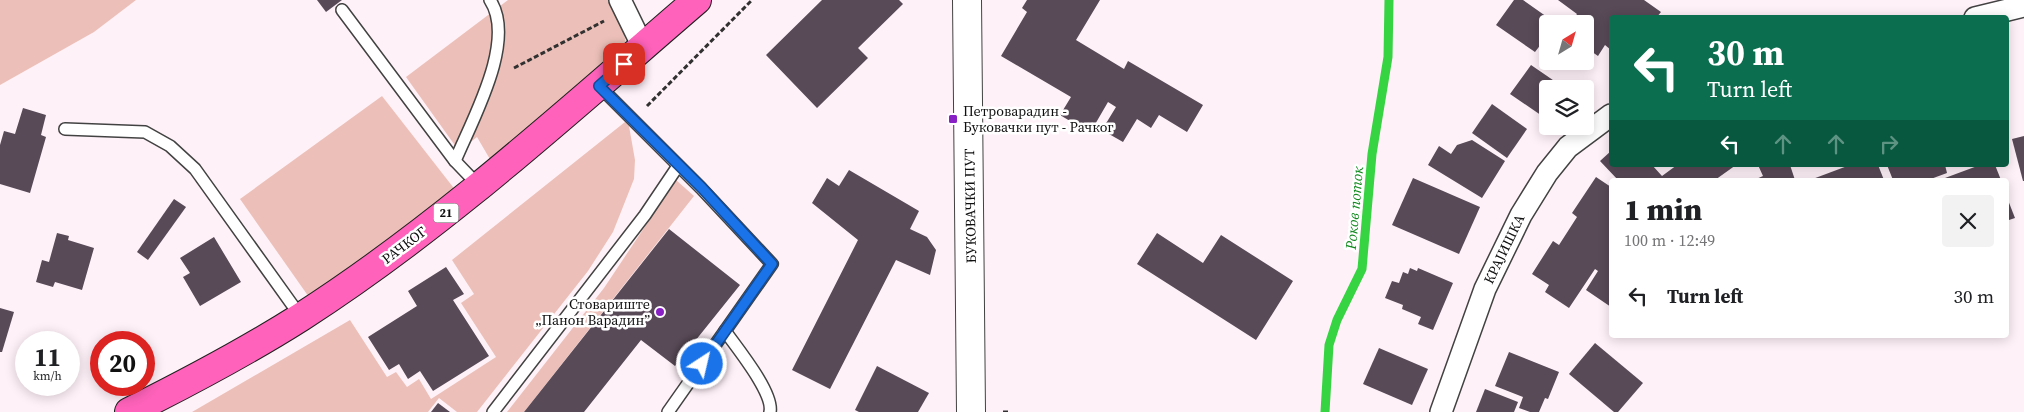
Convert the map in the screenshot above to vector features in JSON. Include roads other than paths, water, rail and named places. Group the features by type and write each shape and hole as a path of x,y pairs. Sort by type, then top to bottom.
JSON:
{"main road":[{"name":"РАЧКОГ","path":"129,412 202,375 301,316 386,259 479,187 697,0"}],"street":[{"name":"БУКОВАЧКИ ПУТ","path":"968,0 971,412"},
{"path":"627,3 643,47"},
{"path":"1987,15 2024,6"},
{"name":"КРАЈИШКА","path":"1441,412 1485,289 1521,215 1547,173 1568,147 1609,116"}],"lane":[{"path":"455,161 497,60 500,35 496,9 490,0"},
{"path":"342,10 455,161 479,187"},
{"path":"599,86 702,188 772,264 668,412"},
{"path":"65,129 145,132 170,146 196,169 301,316"},
{"path":"493,412 646,215 678,166"},
{"path":"725,331 754,372 772,405 770,412"}],"waterway":[{"name":"Роков поток","path":"1325,412 1329,345 1337,320 1362,269 1372,154 1388,57 1389,0"}],"place":[{"name":"Петроварадин - Буковачки пут - Рачког","path":"953,119"},
{"name":"Стовариште „Панон Варадин”","path":"660,312"}]}
